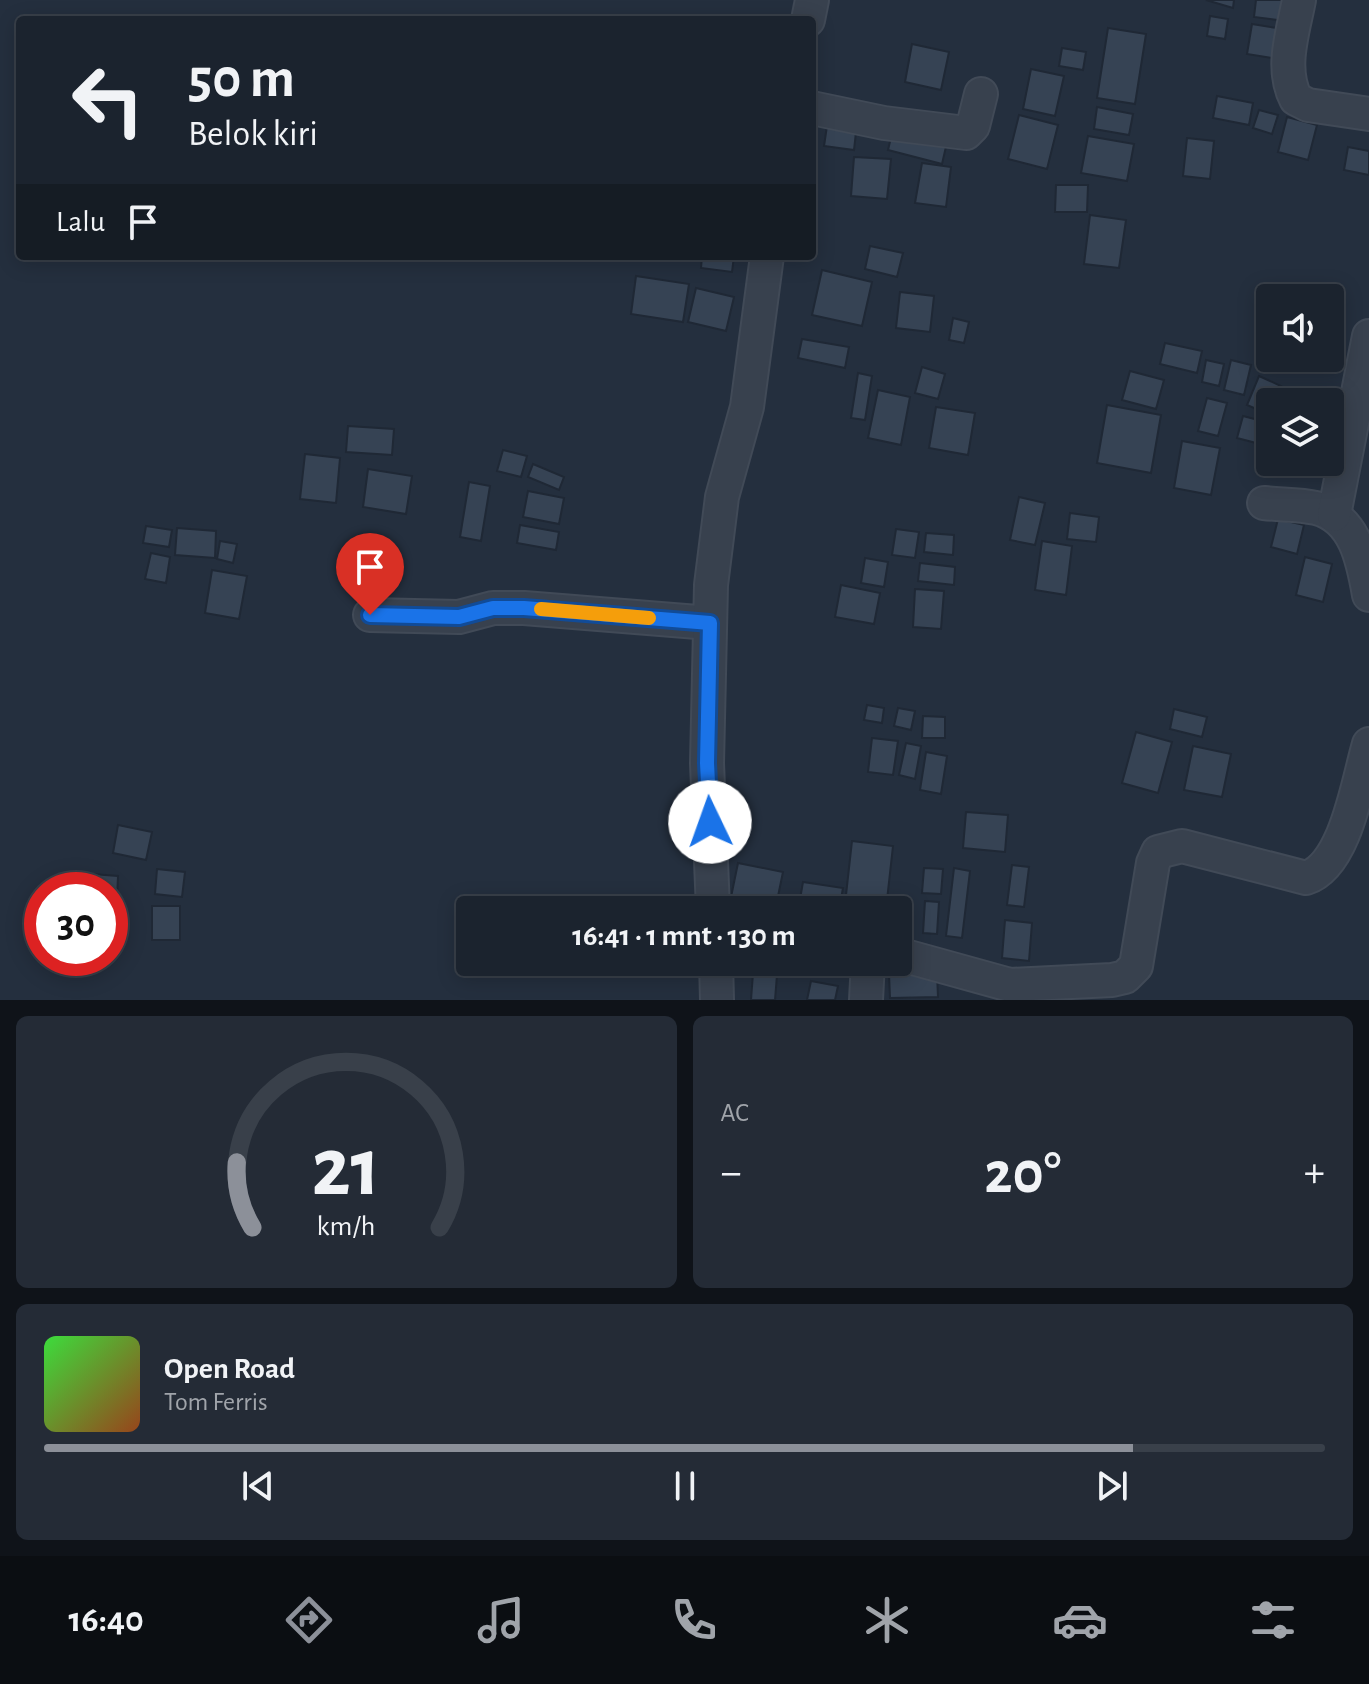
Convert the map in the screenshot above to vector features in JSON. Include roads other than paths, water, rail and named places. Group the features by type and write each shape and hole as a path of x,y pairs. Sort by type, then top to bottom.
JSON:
{"street":[{"path":"1299,0 1288,62 1289,82 1296,99 1308,105 1369,114"},
{"path":"816,109 884,123 966,133 973,126 981,94"},
{"path":"712,896 707,763 711,585 722,497 747,407 766,260"},
{"path":"1334,515 1369,336"},
{"path":"1264,503 1315,508 1334,515 1354,537 1369,595"},
{"path":"370,615 459,617 493,608 524,608 710,623"},
{"path":"912,958 1010,985 1125,977 1136,966 1153,863 1158,852 1182,846 1306,878 1317,874 1330,861 1342,838 1369,744"},
{"path":"716,976 717,1000"},
{"path":"866,1000 867,976"}]}
